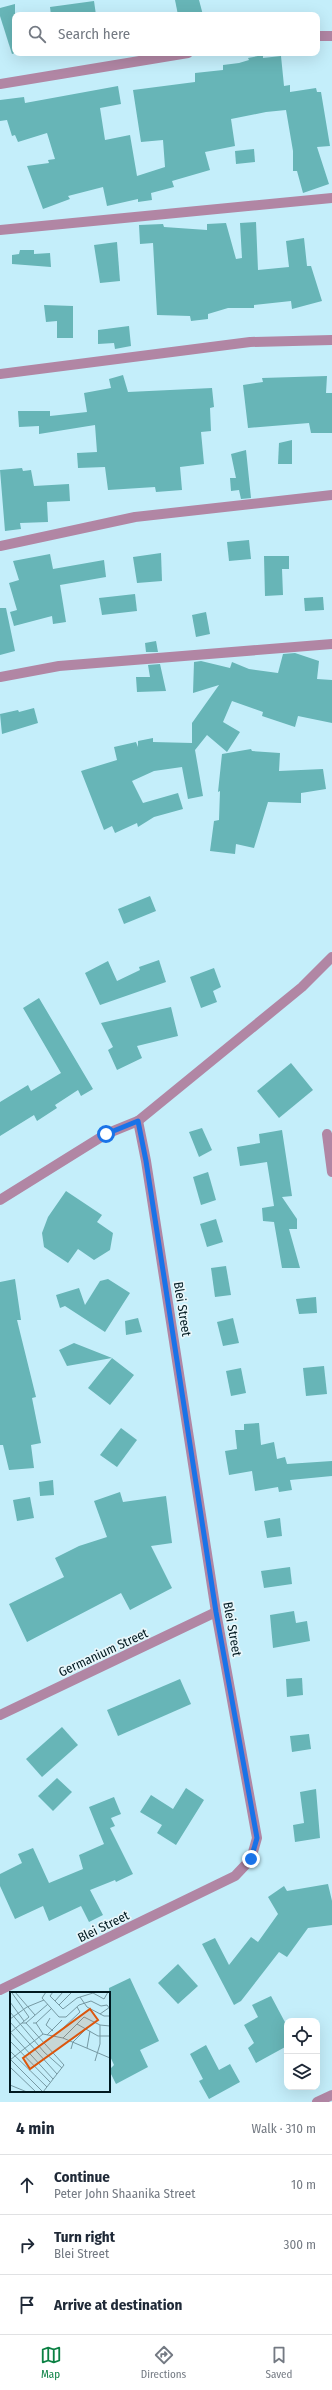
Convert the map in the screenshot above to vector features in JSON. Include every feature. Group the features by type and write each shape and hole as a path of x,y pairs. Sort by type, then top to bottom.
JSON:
{"street":[{"path":"320,36 332,36"},
{"path":"0,84 170,56"},
{"path":"0,230 332,198"},
{"path":"0,374 250,342 332,340"},
{"path":"0,546 135,517 332,495"},
{"path":"0,677 59,666 332,644"},
{"path":"0,1200 106,1134 138,1121 302,987 332,957"},
{"name":"Blei Street","path":"0,1990 235,1876 251,1859 257,1838 216,1612 146,1161 138,1121"},
{"path":"327,1134 332,1172"},
{"name":"Germanium Street","path":"0,1715 216,1612"},
{"path":"317,2102 332,2094"}],"building":[{"path":"175,0 199,0 202,12 177,12"},
{"path":"94,1 96,12 51,12 50,7"},
{"path":"15,4 15,12 12,12 12,54 0,16 0,8"},
{"path":"258,56 263,56 263,58 281,56 284,86 290,85 290,92 316,88 317,92 321,92 330,146 317,147 329,184 303,193 297,171 293,171 293,151 286,110 266,112 231,119 235,146 205,152 210,170 172,181 174,187 151,193 152,200 138,202 138,199 107,206 103,187 68,196 70,199 43,209 27,166 49,163 48,160 55,159 47,133 18,142 15,135 12,136 7,120 0,121 0,100 24,97 25,103 118,86 121,104 100,108 105,140 130,135 137,176 165,167 163,140 141,142 133,90 195,82 195,73 223,70 223,65 239,63 249,60 248,58"},
{"path":"254,149 255,162 236,164 235,151"},
{"path":"256,222 258,270 289,267 286,241 304,238 307,266 311,266 322,301 292,309 291,301 254,305 254,308 228,308 208,314 208,319 191,321 190,316 157,315 153,243 140,244 139,225 163,224 164,227 207,230 207,224 226,223 236,259 242,258 240,223"},
{"path":"117,242 120,281 100,283 94,245"},
{"path":"20,250 34,250 34,254 50,253 51,267 12,264 12,255 19,254"},
{"path":"44,305 73,306 73,338 57,338 57,321 46,322"},
{"path":"129,326 131,346 115,349 114,343 98,344 98,330"},
{"path":"123,375 128,392 212,388 214,407 210,408 211,431 201,432 204,464 180,467 182,490 156,492 155,487 108,490 105,467 78,468 77,453 97,452 95,425 39,434 39,426 19,427 18,411 50,411 50,416 87,412 84,393 111,388 109,379"},
{"path":"327,376 326,393 332,393 332,433 311,433 309,423 248,428 243,385 263,382 262,378"},
{"path":"292,440 292,464 278,464 279,443"},
{"path":"246,450 251,498 241,499 239,490 231,491 230,478 236,478 231,454"},
{"path":"22,468 23,471 31,470 34,486 69,484 70,501 47,502 48,522 20,523 21,529 5,531 0,470"},
{"path":"249,540 251,559 229,561 227,542"},
{"path":"161,553 162,581 137,583 133,557"},
{"path":"50,554 53,569 104,560 106,577 60,585 66,622 53,624 52,616 14,626 10,612 17,610 9,583 19,580 13,561"},
{"path":"264,556 289,556 289,569 282,569 283,595 265,596"},
{"path":"135,594 137,611 102,615 99,598"},
{"path":"323,597 324,610 305,611 304,598"},
{"path":"0,608 6,608 15,651 0,655"},
{"path":"206,612 210,634 196,637 192,615"},
{"path":"156,641 158,652 146,652 145,643"},
{"path":"295,653 319,661 317,679 332,680 332,723 298,716 295,727 262,716 263,712 232,701 223,722 240,732 227,752 207,735 195,750 203,796 188,799 182,767 154,771 132,781 143,803 178,793 183,809 154,817 138,827 137,823 115,833 112,826 104,830 81,771 117,760 114,747 136,742 138,747 138,741 153,738 153,742 192,743 192,723 219,685 193,693 194,662 201,661 230,668 232,662 249,669 278,673 283,654"},
{"path":"160,664 166,691 137,692 136,677 150,677 148,665"},
{"path":"34,708 38,723 2,734 0,714 18,710 19,712"},
{"path":"251,749 252,751 280,753 279,771 323,769 326,789 301,793 301,803 268,802 254,848 236,844 235,854 210,851 214,821 219,820 220,791 218,792 222,754"},
{"path":"150,896 156,911 124,924 118,909"},
{"path":"159,960 166,982 100,1005 85,973 108,961 117,981 140,970 139,967"},
{"path":"214,968 221,987 213,991 217,1002 201,1008 190,977"},
{"path":"39,998 93,1089 81,1096 78,1090 55,1105 57,1108 37,1121 34,1115 0,1136 0,1102 28,1085 31,1091 61,1073 23,1008"},
{"path":"171,1007 178,1036 137,1046 142,1058 117,1070 108,1050 113,1047 101,1023"},
{"path":"291,1063 313,1090 279,1118 257,1091"},
{"path":"202,1128 212,1150 199,1157 189,1132"},
{"path":"282,1130 292,1196 282,1197 297,1219 297,1229 289,1229 300,1268 282,1268 274,1222 263,1221 262,1208 274,1206 267,1162 240,1166 237,1147 260,1143 259,1134"},
{"path":"208,1172 216,1200 201,1205 193,1177"},
{"path":"66,1191 102,1215 97,1222 113,1233 110,1250 94,1260 78,1249 68,1263 44,1247 42,1233 48,1217"},
{"path":"216,1219 223,1242 207,1247 200,1224"},
{"path":"226,1266 231,1295 215,1297 211,1268"},
{"path":"15,1279 21,1320 17,1320 36,1397 32,1398 41,1443 31,1445 34,1468 9,1470 3,1445 0,1445 0,1282"},
{"path":"108,1279 130,1293 105,1332 65,1306 60,1308 56,1295 79,1288 85,1305 100,1281"},
{"path":"316,1297 317,1313 299,1314 296,1299"},
{"path":"138,1318 142,1332 126,1335 125,1321"},
{"path":"233,1318 239,1343 223,1346 217,1322"},
{"path":"74,1343 112,1358 67,1366 59,1350"},
{"path":"112,1358 134,1375 110,1405 88,1388"},
{"path":"324,1366 327,1394 306,1396 303,1368"},
{"path":"241,1368 246,1393 231,1396 226,1371"},
{"path":"259,1423 261,1445 274,1442 277,1459 285,1457 287,1464 332,1461 332,1476 290,1480 292,1490 279,1492 278,1487 255,1491 252,1471 229,1475 225,1451 237,1449 235,1430 244,1430 244,1424"},
{"path":"121,1428 137,1440 117,1467 100,1455"},
{"path":"53,1480 54,1495 40,1496 39,1482"},
{"path":"120,1492 123,1502 166,1496 172,1543 151,1546 172,1588 130,1610 121,1593 27,1642 9,1604 64,1577 55,1558 79,1546 107,1537 94,1501"},
{"path":"30,1497 34,1518 17,1521 13,1500"},
{"path":"280,1518 282,1536 267,1538 264,1521"},
{"path":"290,1567 292,1584 264,1588 261,1571"},
{"path":"294,1611 296,1623 307,1621 310,1641 273,1648 270,1615"},
{"path":"302,1678 303,1695 287,1697 286,1679"},
{"path":"180,1679 191,1704 118,1736 107,1710"},
{"path":"62,1727 78,1745 42,1777 26,1759"},
{"path":"309,1734 311,1749 292,1752 290,1736"},
{"path":"57,1778 72,1792 53,1811 38,1796"},
{"path":"186,1788 204,1800 176,1845 157,1833 162,1825 140,1812 151,1795 173,1809"},
{"path":"316,1789 320,1838 295,1842 293,1825 304,1823 300,1792"},
{"path":"114,1797 121,1814 111,1818 115,1826 110,1828 133,1874 116,1882 115,1880 90,1890 103,1915 89,1922 81,1906 49,1921 43,1906 15,1919 0,1886 0,1874 22,1863 18,1854 33,1848 49,1883 83,1869 79,1855 104,1844 89,1807"},
{"path":"328,1884 332,1901 332,1925 308,1928 287,1957 279,1952 241,2001 234,2005 202,1944 215,1938 229,1965 251,1937 258,1942 278,1914 268,1897 284,1886 287,1891"},
{"path":"178,1964 198,1986 178,2004 158,1983"},
{"path":"130,1978 159,2041 140,2050 148,2067 116,2084 110,2072 110,2069 114,2065 110,2056 109,1988"},
{"path":"271,1996 284,2020 284,2048 256,2063 248,2048 254,2043 244,2025 258,2017 252,2005"},
{"path":"206,2045 219,2070 230,2064 240,2082 209,2099 199,2081 203,2079 190,2054"}],"route":[{"path":"106,1134 138,1121 146,1161 216,1612 257,1838 251,1859"}]}
